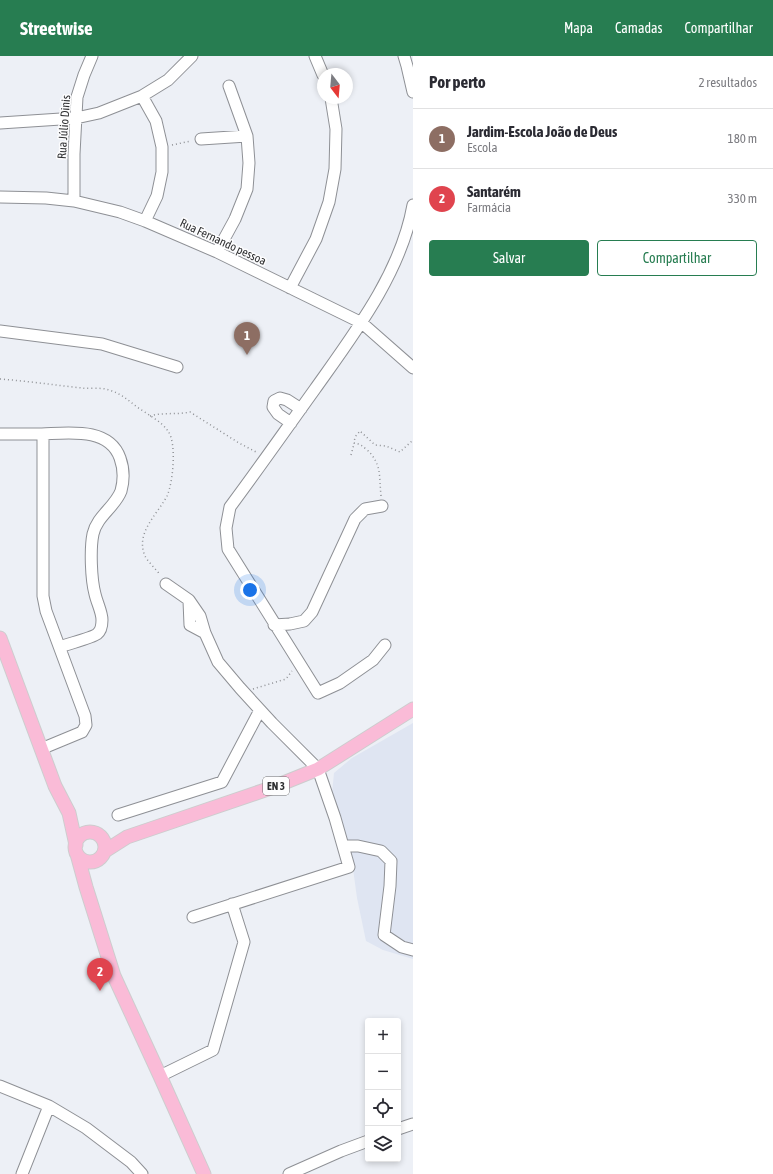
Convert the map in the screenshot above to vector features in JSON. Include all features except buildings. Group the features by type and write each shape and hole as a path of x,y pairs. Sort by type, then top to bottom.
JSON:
{"main road":[{"path":"0,638 55,786 69,813 76,850 86,888 114,976 204,1174"},
{"name":"EN 3","path":"100,855 127,837 271,788 318,769 413,709"},
{"path":"69,813 104,842 86,888"},
{"path":"76,850 80,837 94,834"},
{"name":"EN 3","path":"94,834 127,837"},
{"path":"76,850 84,860 92,862 100,855"}],"street":[{"name":"Rua Júlio Dinis","path":"74,202 77,98 92,56"},
{"path":"0,122 76,118 99,113 142,96 168,80 192,56"},
{"path":"316,56 320,68"},
{"path":"404,56 413,92"},
{"path":"217,252 235,219 247,189 250,163 247,136 229,86"},
{"path":"142,96 156,121 162,147 162,172 157,196 145,221"},
{"path":"290,288 316,239 329,202 336,161 336,129 331,104"},
{"path":"201,139 247,136"},
{"name":"Rua Fernando pessoa","path":"0,197 46,198 74,202 120,212 145,221 217,252 362,323 413,368"},
{"path":"385,645 373,660 340,683 318,693 274,625 228,549 226,528 230,507 362,323 386,281 400,250 412,213"},
{"path":"0,331 102,344 177,367"},
{"path":"291,422 278,414 273,407 274,401 280,398 287,400 301,409"},
{"path":"0,434 79,433 96,436 109,443 118,452 124,467 123,481 120,492 114,502 101,517 93,533 92,579 94,594 102,618 102,628 97,634 60,647"},
{"path":"41,749 82,732 86,725 85,716 46,611 43,596 43,434"},
{"path":"274,625 304,621 312,612 355,519 365,509 382,506"},
{"path":"166,584 189,600 200,616 205,633 218,662 245,694 318,769 335,818 349,867 193,917"},
{"path":"118,815 222,782 260,710"},
{"path":"343,846 358,846 381,851 391,861 390,886 384,935 402,947 413,950"},
{"path":"160,1076 213,1050 244,942 232,904"},
{"path":"0,1086 49,1106 86,1128 112,1146 131,1162 142,1174"},
{"path":"22,1174 49,1106"},
{"path":"401,1128 413,1124"},
{"path":"289,1174 365,1142"}],"path":[{"path":"162,147 201,139"},
{"path":"0,379 90,389 107,389 119,393 169,432 172,439 174,463 172,479 167,496 144,532 142,544 146,557 156,568 166,584"},
{"path":"150,416 163,413 181,414 190,412 239,443 267,457"},
{"path":"351,455 355,437 360,431 375,445 386,446 400,452 413,440"},
{"path":"354,443 360,444 372,454 377,462 382,506"},
{"path":"245,694 254,688 286,680 298,663"}],"shaded area":[{"path":"413,723 413,959 383,950 366,941 357,898 351,854 332,793 334,773 352,758"}],"place":[{"name":"Jardim-Escola João de Deus","path":"247,355"},
{"name":"Santarém","path":"100,991"}]}
